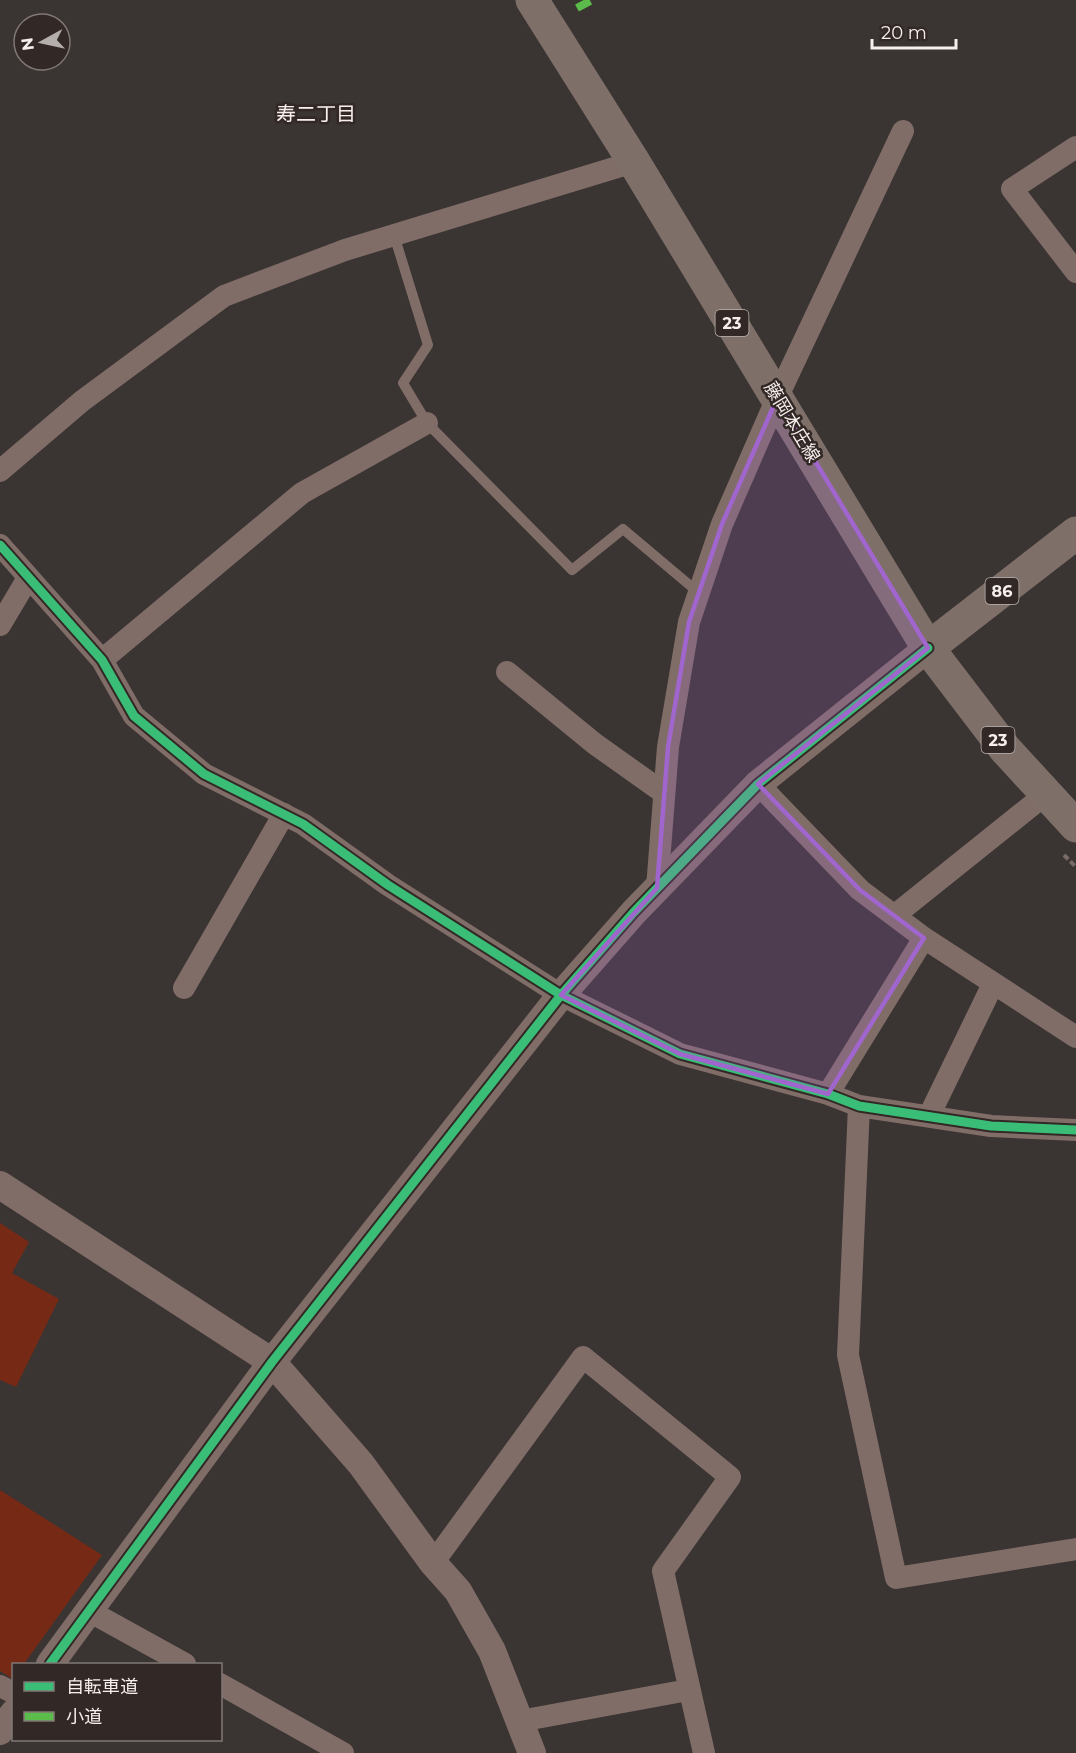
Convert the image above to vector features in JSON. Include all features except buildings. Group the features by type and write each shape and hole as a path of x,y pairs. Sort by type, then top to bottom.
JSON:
{"main road":[{"name":"藤岡本庄線","path":"532,0 634,162 928,648 1005,749 1076,826"},
{"name":"86","path":"928,648 1076,533"}],"street":[{"path":"657,888 668,747 689,622 722,524 777,398 903,131"},
{"path":"1076,147 1012,189 1076,272"},
{"path":"0,471 82,401 224,296 345,250 634,162"},
{"path":"102,660 302,493 428,423"},
{"path":"0,545 102,660 134,717 204,774 303,824 388,885 561,994 680,1054 828,1094 859,1106 991,1126 1076,1130"},
{"path":"0,625 28,578"},
{"path":"51,1663 272,1362 561,994 657,888 758,784 928,648"},
{"path":"507,672 595,744 664,793"},
{"path":"758,784 860,890 924,938 1076,1037"},
{"path":"895,915 1046,794"},
{"path":"184,988 284,814"},
{"path":"828,1094 924,938"},
{"path":"929,1116 993,984"},
{"path":"859,1106 848,1355 896,1578 1076,1549"},
{"path":"0,1185 272,1362 361,1464 433,1563 458,1591 480,1629 532,1753"},
{"path":"433,1563 583,1357 730,1477 663,1571 704,1753"},
{"path":"89,1611 181,1663"},
{"path":"222,1685 343,1753"},
{"path":"520,1720 688,1690"},
{"path":"0,1731 12,1716"}],"lane":[{"path":"394,235 428,345 403,382 428,423 572,570 623,529 699,593"}],"highlighted area":[{"path":"777,398 928,648 758,784 860,890 924,938 828,1094 680,1054 561,995 657,888 668,747 689,622 722,524"}],"shaded area":[{"path":"0,1223 29,1242 12,1273 59,1299 16,1387 0,1380"},
{"path":"0,1490 102,1555 25,1663 12,1663 12,1678 0,1671"}],"marked path":[{"path":"577,8 592,0"}],"cycle path":[{"path":"0,545 102,660 134,716 204,774 303,824 388,885 561,995 680,1054 828,1094 859,1106 991,1126 1076,1130"},
{"path":"51,1663 272,1362 561,995 634,912 758,784 928,648"}],"district":[{"name":"寿二丁目","path":"316,114"}]}
